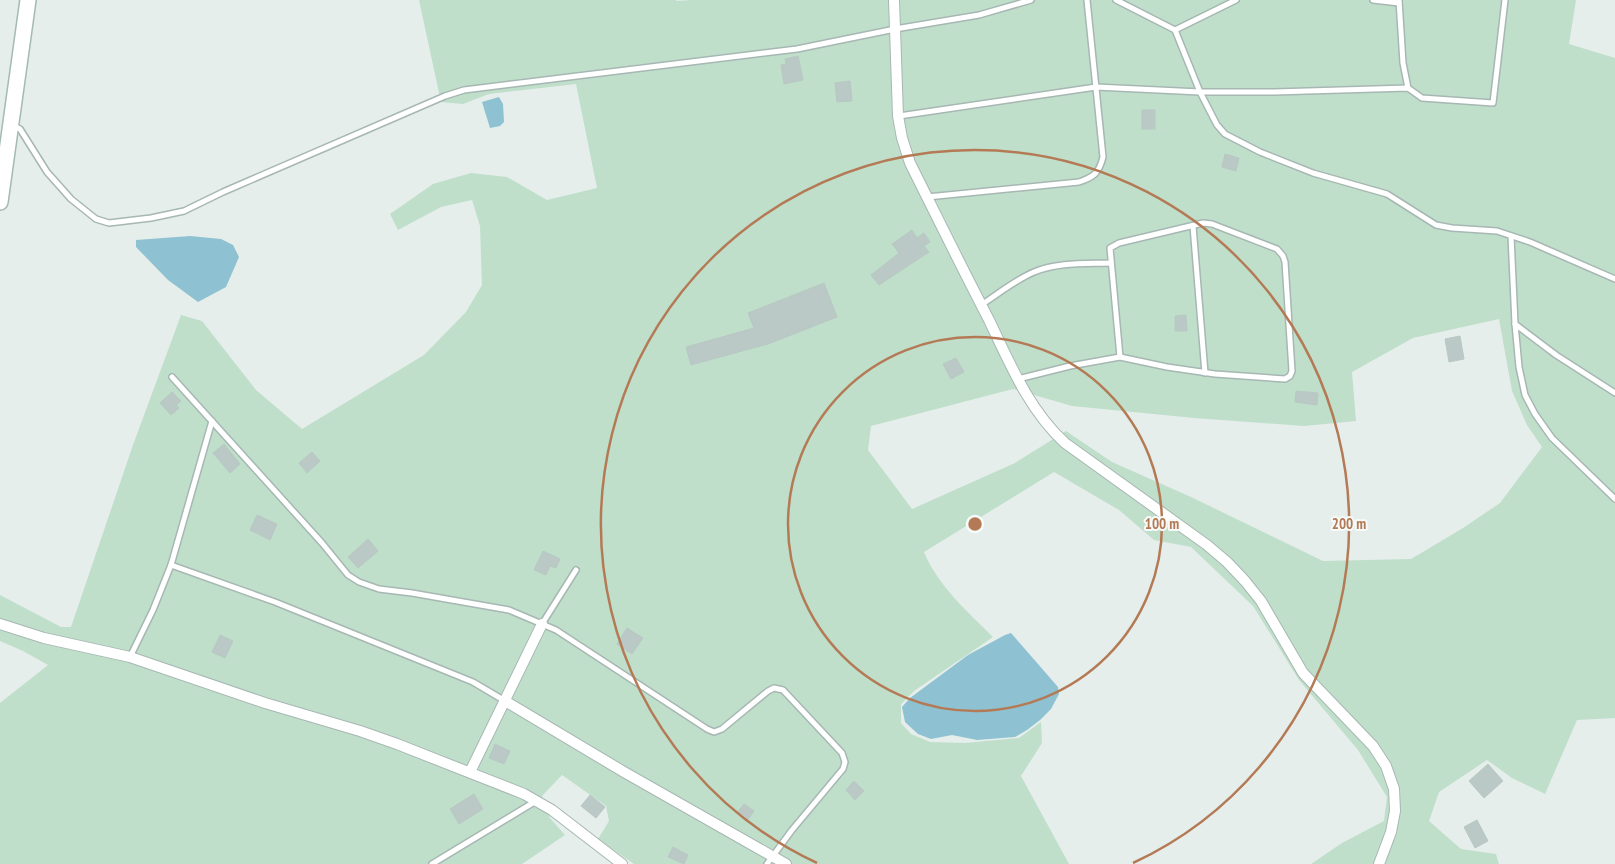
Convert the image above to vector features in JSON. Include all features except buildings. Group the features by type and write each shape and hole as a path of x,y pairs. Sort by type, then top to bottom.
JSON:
{"main road":[{"path":"0,202 28,0"}],"street":[{"path":"894,0 898,116 902,138 910,163 1018,379 1038,414 1065,443 1207,545 1226,562 1261,601 1303,673 1373,746 1386,766 1394,789 1395,811 1391,832 1379,864"},
{"path":"0,624 44,638 130,657 266,703 360,731 470,772 524,794 552,810 622,864"},
{"path":"470,772 542,624"},
{"path":"505,701 770,860 786,864"}],"lane":[{"path":"11,125 20,129 47,172 72,199 96,219 109,223 152,218 184,211 223,192 445,96 464,90 797,48 895,28 979,15 1032,0"},
{"path":"927,196 1079,182 1092,177 1100,167 1103,157 1087,0"},
{"path":"1116,0 1175,30 1200,92 1217,125 1225,134 1260,152 1314,172 1386,194 1436,225 1497,231 1530,242 1615,279"},
{"path":"1175,30 1236,0"},
{"path":"1373,0 1399,1 1408,88"},
{"path":"898,116 1096,87 1200,92 1408,88 1422,98 1493,103 1505,0"},
{"path":"1018,379 1070,366 1120,357 1205,373 1285,379 1290,376 1292,371 1285,262 1283,256 1277,249 1212,224 1203,223 1119,242 1110,248 1120,357"},
{"path":"1193,226 1205,373"},
{"path":"1510,236 1519,367 1525,394 1535,414 1552,438 1615,499"},
{"path":"981,305 1035,271 1052,266 1071,264 1111,263"},
{"path":"1515,324 1556,355 1615,393"},
{"path":"172,377 322,543 348,576 359,582 379,589 509,610 556,630 714,732 722,729 768,691 774,688 784,690 842,753 845,762 843,769 792,830 770,860"},
{"path":"130,657 153,610 171,565 212,421"},
{"path":"171,565 275,602 474,682 505,701"},
{"path":"542,624 576,570"},
{"path":"432,864 536,801"}],"green space":[{"path":"419,0 1576,0 1569,44 1615,58 1615,718 1577,720 1545,794 1512,778 1487,760 1439,792 1429,821 1461,849 1496,854 1499,864 1311,864 1342,843 1384,821 1387,797 1358,750 1299,680 1253,606 1191,547 1154,540 1119,510 1054,472 924,552 945,587 993,637 914,691 901,704 901,723 911,734 930,742 965,743 1019,738 1041,722 1042,743 1021,776 1069,864 634,864 598,839 609,821 606,806 562,775 542,796 550,818 565,835 522,864 0,864 0,703 48,665 0,641 0,595 61,627 71,627 133,445 181,315 202,321 256,390 302,429 424,355 466,312 482,285 480,226 472,200 441,207 398,230 390,214 433,184 471,173 507,177 547,200 597,188 576,84 489,94 463,104 441,102","holes":["1499,319 1512,391 1527,425 1542,447 1500,503 1411,559 1323,561 1191,497 1112,462 1066,431 1015,463 912,509 868,450 871,426 1013,389 1072,406 1194,418 1304,426 1356,421 1352,372 1413,338"]}],"water":[{"path":"499,97 503,104 504,122 500,126 490,128 482,102"},
{"path":"190,236 221,239 233,245 239,257 226,287 198,302 168,280 136,247 136,240"},
{"path":"1011,633 1058,687 1059,694 1051,709 1040,720 1015,737 977,740 952,735 931,739 918,734 905,722 902,707 910,698 968,655"}]}
